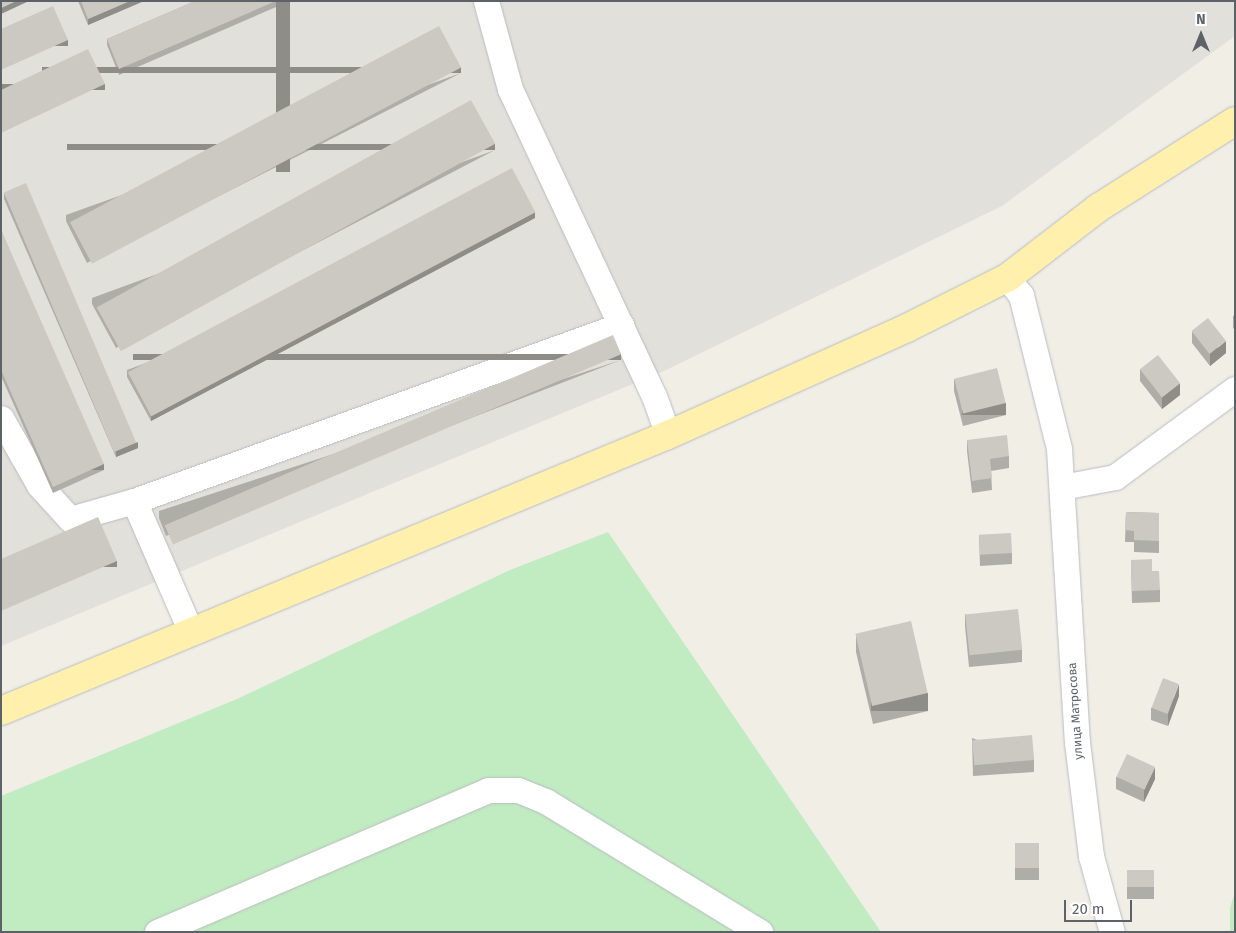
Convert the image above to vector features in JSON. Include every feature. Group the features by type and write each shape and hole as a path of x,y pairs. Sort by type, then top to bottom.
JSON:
{"main road":[{"path":"1,711 668,436 1007,278 1098,208 1235,121"}],"street":[{"path":"486,1 510,89 654,396 668,436"},
{"name":"улица Матросова","path":"1007,278 1021,295 1059,449 1078,752 1091,856 1112,932"},
{"path":"1,418 39,485 70,519 134,501 621,325"},
{"path":"1062,486 1115,477 1235,389"},
{"path":"134,501 191,632"},
{"path":"157,932 488,790 518,790 547,802 760,932"}],"shaded area":[{"path":"1,1 1235,1 1235,36 1002,206 664,371 1,646"}],"green space":[{"path":"608,532 881,932 1,932 1,796 237,699 510,570"},
{"path":"1235,892 1235,932 1230,932 1230,908"}],"building":[{"path":"1,1 16,1 1,8"},
{"path":"81,1 130,1 88,19"},
{"path":"195,1 276,1 119,69 107,39"},
{"path":"53,6 68,40 1,70 1,29"},
{"path":"439,26 461,67 92,264 70,222"},
{"path":"88,49 105,84 1,133 1,90"},
{"path":"471,100 495,144 121,351 97,307"},
{"path":"512,168 535,212 151,416 128,372"},
{"path":"26,183 136,443 114,452 4,192"},
{"path":"1,230 104,464 53,487 1,370"},
{"path":"1208,318 1226,341 1209,354 1191,331"},
{"path":"613,335 621,354 173,545 165,525"},
{"path":"1158,355 1180,383 1162,398 1140,369"},
{"path":"997,368 1006,403 963,414 954,379"},
{"path":"1007,435 1009,456 990,459 992,478 972,481 967,440"},
{"path":"1126,512 1159,513 1159,541 1134,540 1134,531 1125,530"},
{"path":"98,517 117,561 1,611 1,559"},
{"path":"1011,533 1012,553 980,555 979,535"},
{"path":"1152,559 1152,571 1159,571 1160,590 1132,591 1131,560"},
{"path":"1018,609 1022,650 970,655 965,615"},
{"path":"911,621 928,693 872,706 855,634"},
{"path":"1163,678 1179,684 1167,714 1152,708"},
{"path":"1032,735 1034,760 974,765 972,740"},
{"path":"1127,754 1155,767 1145,790 1116,777"},
{"path":"1015,843 1039,843 1039,868 1015,868"},
{"path":"1127,870 1154,870 1154,887 1127,887"}]}
